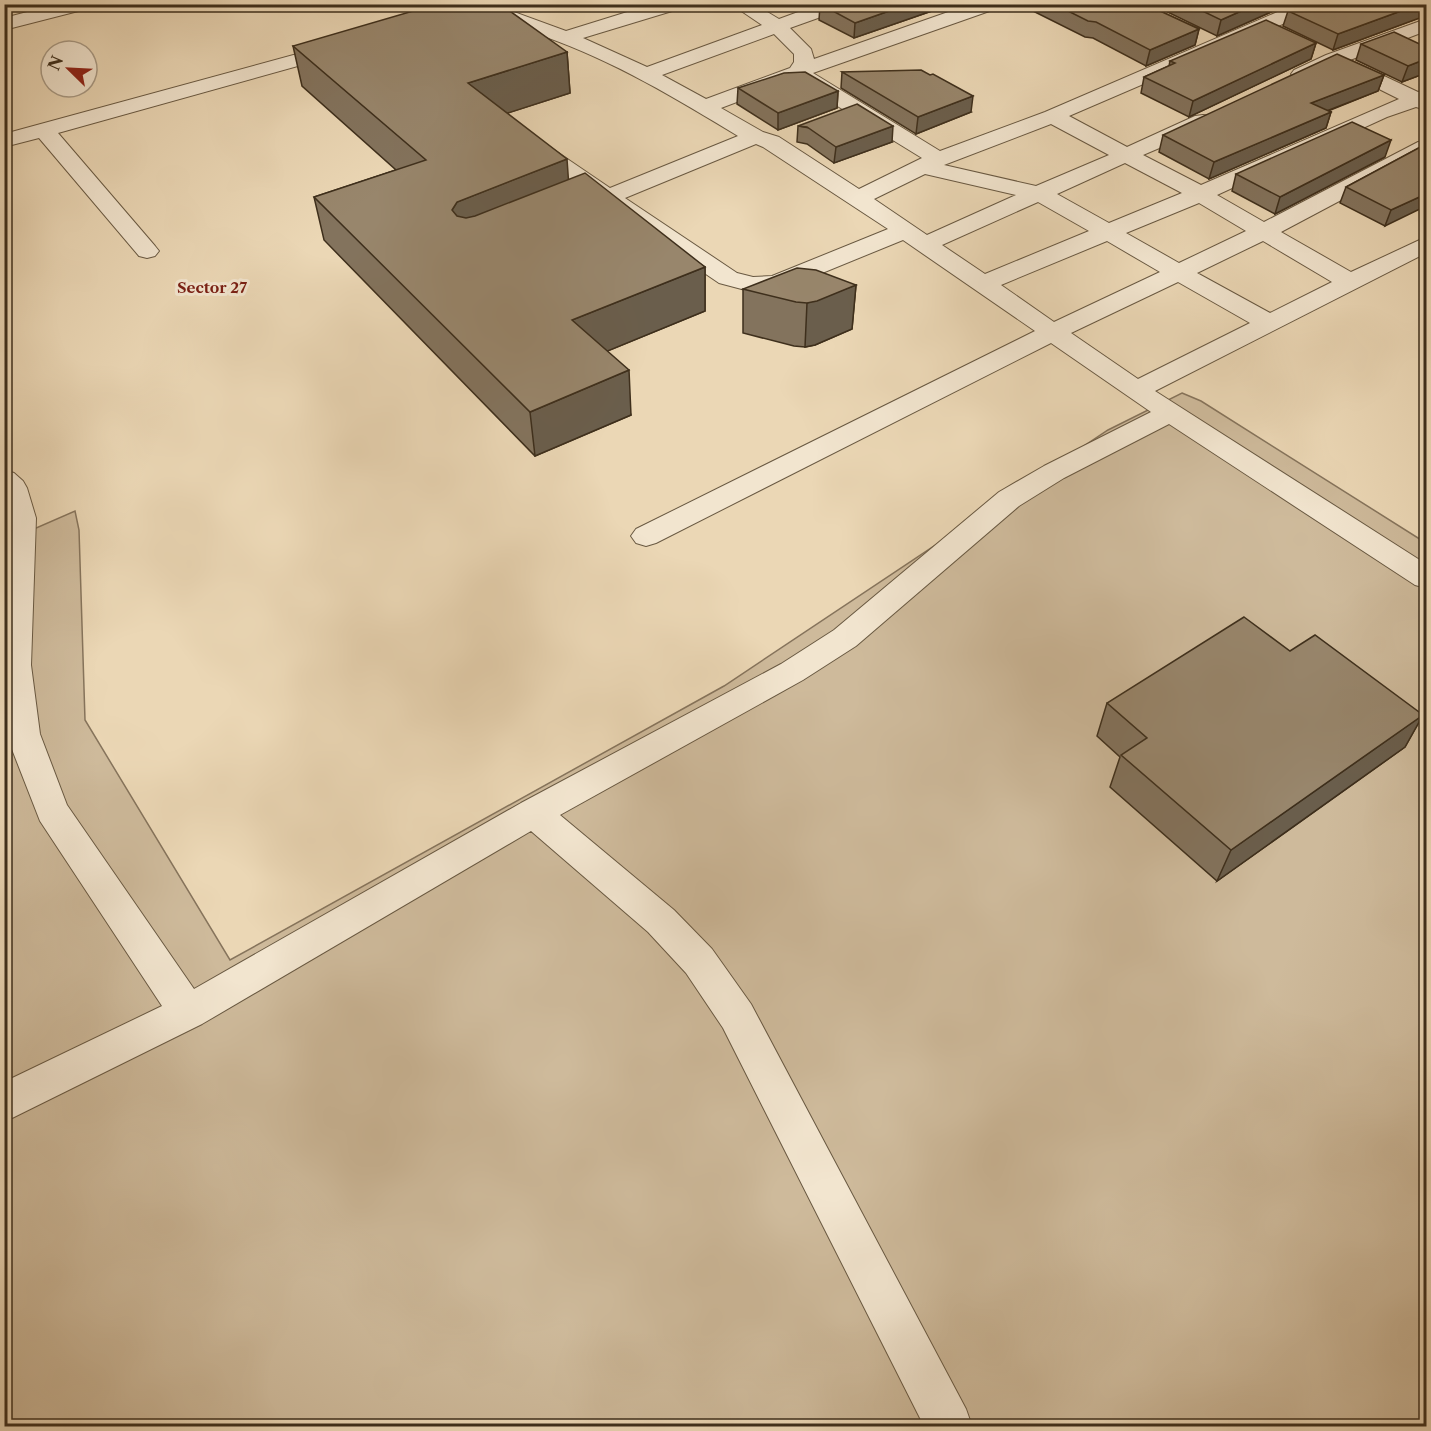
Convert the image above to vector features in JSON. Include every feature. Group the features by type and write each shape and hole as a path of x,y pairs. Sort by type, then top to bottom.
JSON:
{"street":[{"path":"5,22 83,4"},
{"path":"565,37 675,4"},
{"path":"740,4 776,26 804,53 804,62 797,72"},
{"path":"646,74 839,4"},
{"path":"705,107 991,4"},
{"path":"858,198 929,163 1052,116 1313,4"},
{"path":"477,13 565,37 646,74 705,107 773,137 915,238 1170,413 1426,578"},
{"path":"1282,84 1334,59 1426,25"},
{"path":"1263,26 1283,36"},
{"path":"1197,35 1217,45"},
{"path":"4,141 359,43"},
{"path":"1313,50 1424,100"},
{"path":"797,72 857,110 929,163 1040,194 1269,323"},
{"path":"982,284 1200,194 1380,113 1424,100"},
{"path":"835,118 857,110"},
{"path":"515,134 728,278 745,285 765,286 915,238 1040,194 1220,113"},
{"path":"1052,116 1200,194 1350,282"},
{"path":"44,130 147,251"},
{"path":"578,209 773,137"},
{"path":"646,536 1053,332 1263,232 1426,147"},
{"path":"1136,390 1426,243"},
{"path":"4,1103 188,1012 533,813 792,672 845,638 1009,499 1054,472 1170,413"},
{"path":"4,479 13,488 15,665 23,734 52,811 188,1012"},
{"path":"533,813 661,921 699,961 737,1016 949,1426"}],"shaded area":[{"path":"1182,393 1201,401 1426,543 1426,1426 5,1426 4,542 75,511 79,530 85,720 230,960 724,686 1108,430"}],"building":[{"path":"437,4 500,4 567,52 468,83 567,159 457,202 452,210 457,216 466,218 475,216 585,173 705,267 572,320 629,370 530,412 314,197 426,160 293,46"},
{"path":"820,4 909,4 855,23"},
{"path":"1054,4 1145,4 1199,29 1150,50 1096,22 1088,21"},
{"path":"1188,4 1257,4 1221,20"},
{"path":"1302,4 1420,4 1338,34 1288,11"},
{"path":"1266,20 1316,43 1193,101 1144,77 1175,63 1170,61"},
{"path":"1394,32 1426,47 1426,59 1408,66 1361,44"},
{"path":"1337,54 1384,75 1311,103 1331,112 1214,162 1163,135"},
{"path":"921,70 973,96 918,117 842,72"},
{"path":"805,72 838,91 778,113 738,88 784,73"},
{"path":"857,104 893,126 836,147 807,127 798,126"},
{"path":"1352,122 1391,140 1280,197 1236,174"},
{"path":"1426,144 1426,194 1391,210 1346,187"},
{"path":"797,268 816,270 856,285 807,303 743,289"},
{"path":"1244,617 1290,651 1315,635 1423,715 1231,850 1121,755 1147,738 1107,703"}],"district":[{"name":"Sector 27","path":"212,287"}]}
